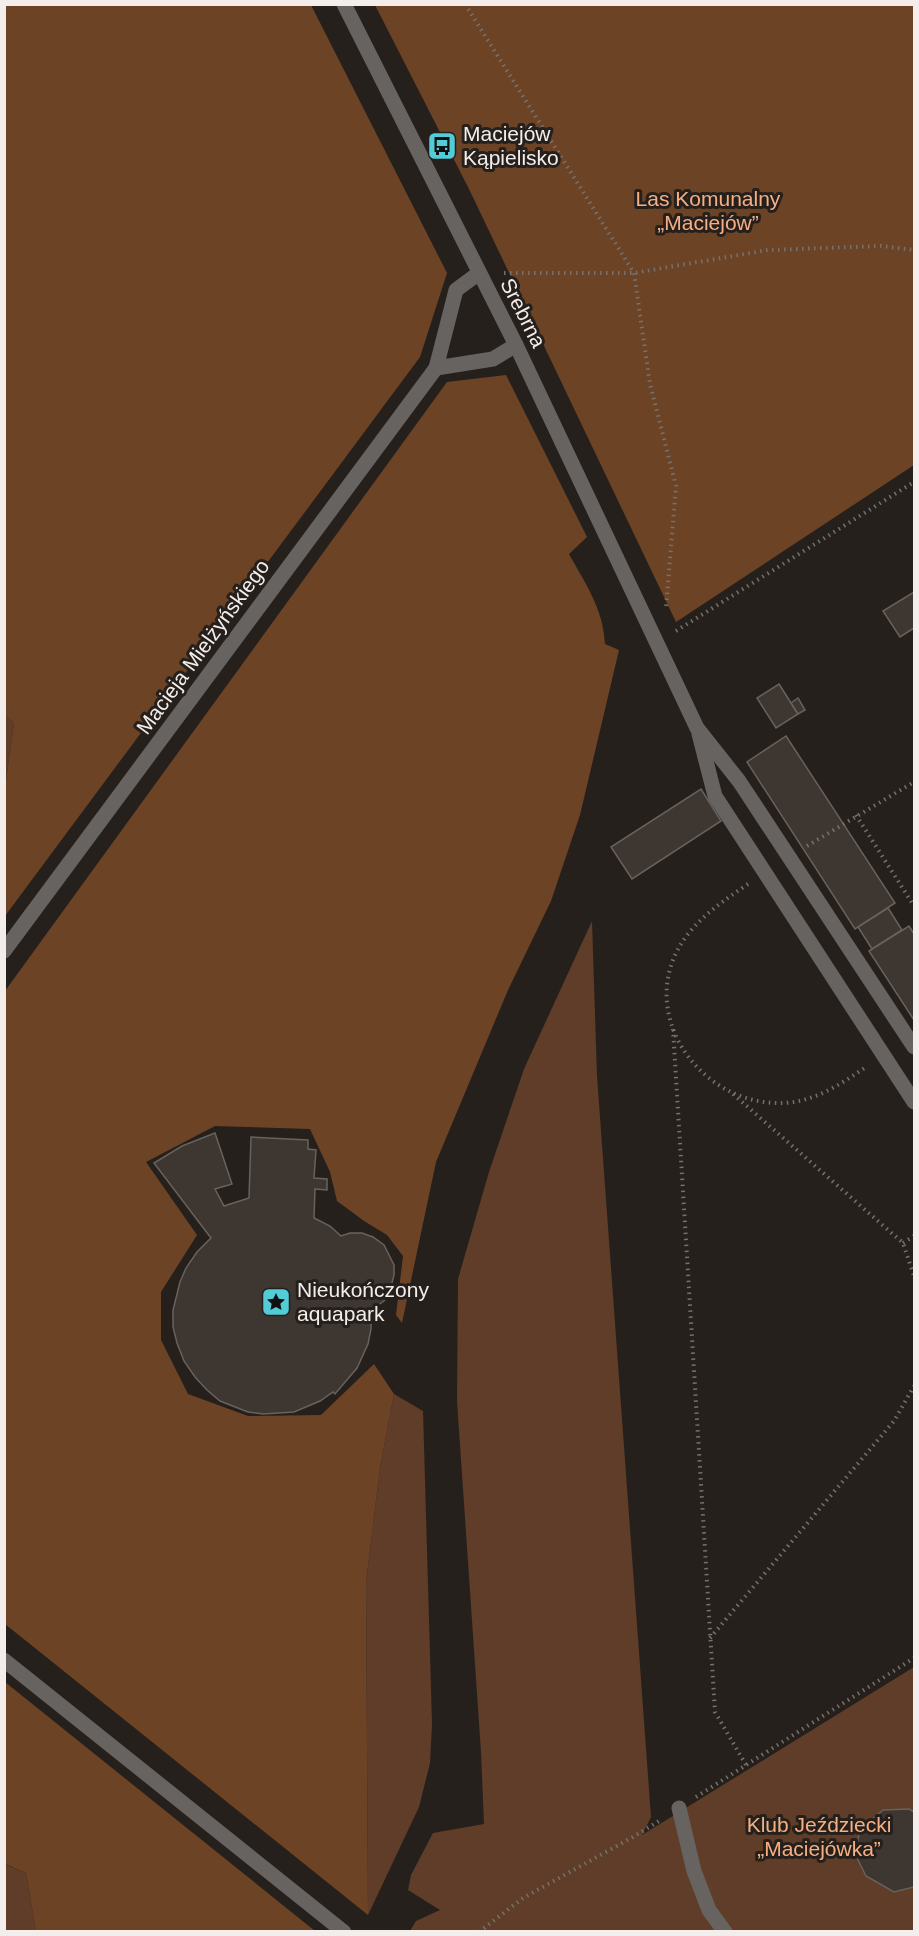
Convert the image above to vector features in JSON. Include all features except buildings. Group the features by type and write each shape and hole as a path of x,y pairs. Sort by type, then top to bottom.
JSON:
{"street":[{"name":"Srebrna","path":"344,4 516,345 660,641 697,728"},
{"name":"Macieja Mielżyńskiego","path":"4,951 436,368 456,290 479,273"},
{"path":"436,368 494,359 516,345"},
{"path":"697,728 739,781 915,1047"},
{"path":"697,728 715,796 915,1102"},
{"path":"4,1660 344,1932"},
{"path":"679,1808 694,1870 710,1910 724,1932"}],"path":[{"path":"465,4 634,273 650,384 676,486 660,641"},
{"path":"479,273 634,273 768,250 881,246 915,250"},
{"path":"660,641 915,482"},
{"path":"789,857 856,815 915,782"},
{"path":"856,815 915,906"},
{"path":"764,872 720,903 687,935 675,956 669,977 666,1000 668,1017 686,1054 700,1069 731,1093 903,1243 915,1276"},
{"path":"673,1029 715,1712 746,1765"},
{"path":"731,1093 750,1100 776,1103 817,1097 835,1088 883,1055"},
{"path":"903,1243 915,1236"},
{"path":"709,1638 894,1421 915,1386"}],"green space":[{"path":"5,4 311,5 447,273 420,357 5,916 5,787 14,723 4,714"},
{"name":"Las Komunalny „Maciejów”","path":"375,5 914,5 914,465 676,622 469,189"},
{"path":"506,375 587,537 569,554 597,608 604,631 605,644 619,650 580,815 551,901 508,990 436,1162 402,1323 396,1315 403,1256 387,1235 337,1201 330,1172 310,1129 215,1126 146,1162 197,1235 161,1292 161,1340 188,1394 248,1416 321,1415 374,1364 394,1394 380,1468 366,1582 368,1915 5,1624 5,991 447,382"},
{"path":"5,714 14,723 5,787"},
{"name":"Klub Jeździecki „Maciejówka”","path":"592,921 597,1076 651,1817 642,1835 914,1667 914,1931 410,1931 416,1921 440,1910 408,1890 411,1875 433,1833 484,1824 457,1401 458,1279 489,1172 524,1069"},
{"path":"394,1394 423,1411 432,1724 430,1763 419,1807 368,1915 366,1582 380,1468"},
{"path":"5,1682 315,1931 36,1931 26,1873 5,1864"},
{"path":"4,1864 26,1873 36,1931 5,1931"}],"place":[{"name":"Maciejów Kąpielisko","path":"442,146"},
{"name":"Nieukończony aquapark","path":"276,1302"}]}
